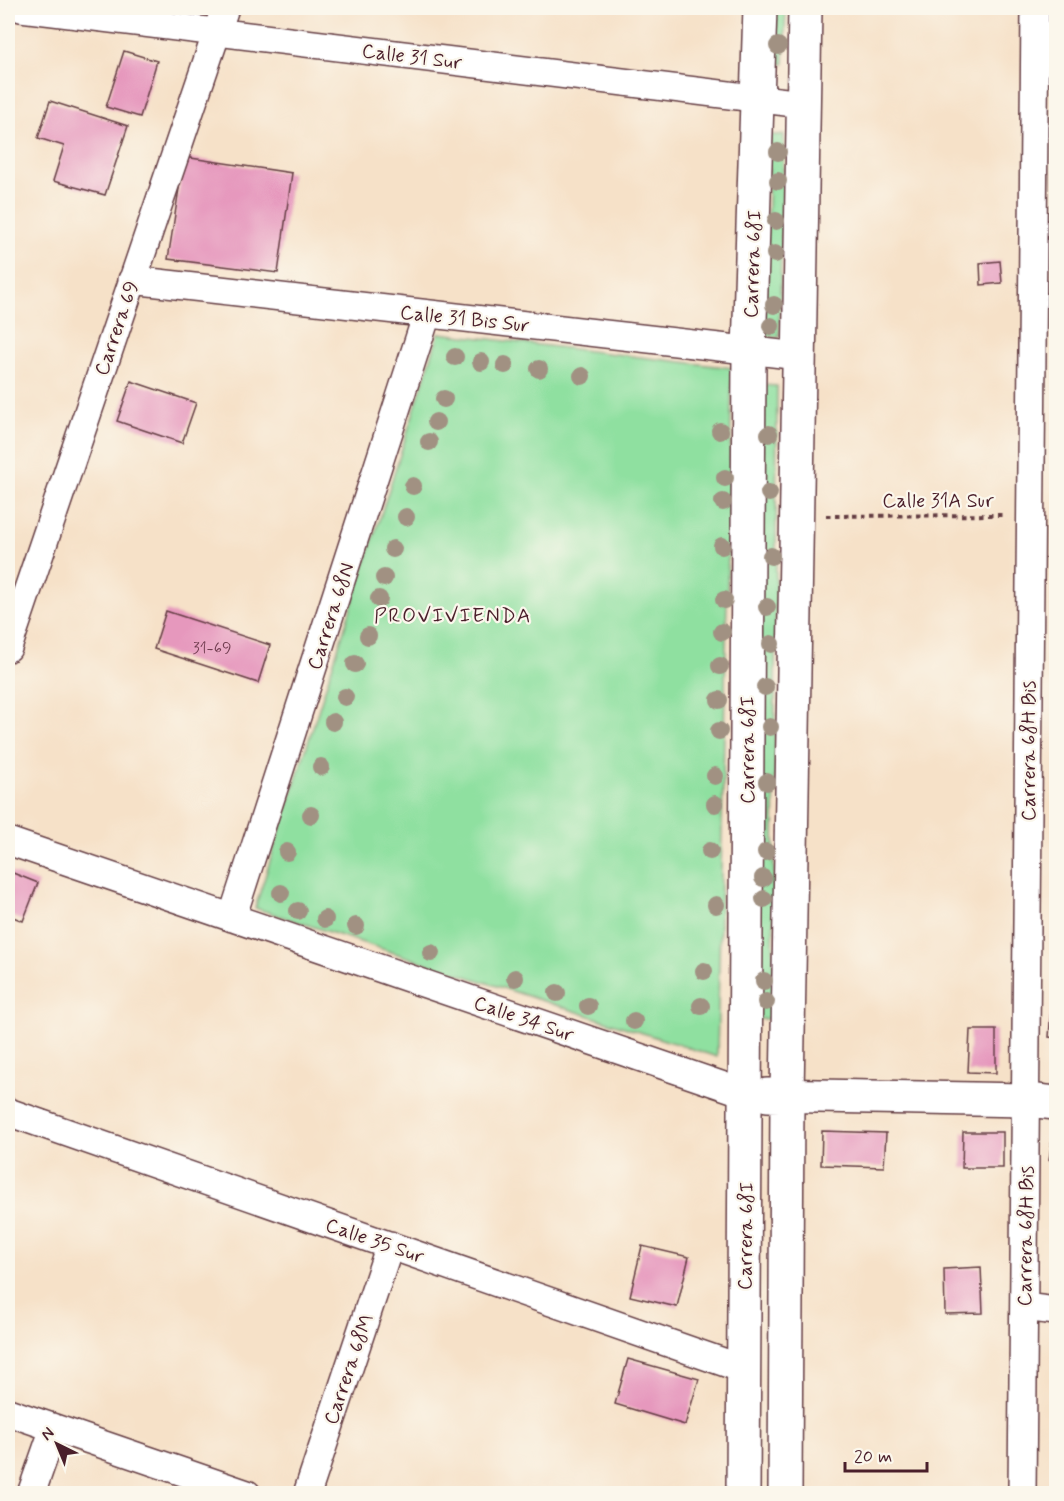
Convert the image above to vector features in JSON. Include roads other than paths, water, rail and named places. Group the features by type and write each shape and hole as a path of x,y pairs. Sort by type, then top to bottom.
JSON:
{"street":[{"name":"Calle 31 Sur","path":"21,8 221,20 802,104"},
{"name":"Carrera 68I","path":"743,1494 747,1094 749,351 760,8"},
{"name":"Carrera 68I","path":"785,1494 788,1095 805,8"},
{"name":"Carrera 68H Bis","path":"1023,1494 1024,1307 1042,1102 1029,515 1035,8"},
{"name":"Carrera 69","path":"8,648 221,20"},
{"name":"Calle 31 Bis Sur","path":"132,280 799,356"},
{"name":"Carrera 68N","path":"232,918 427,314"},
{"name":"Calle 34 Sur","path":"8,841 747,1094 1042,1102"},
{"name":"Calle 35 Sur","path":"8,1112 743,1369"},
{"name":"Carrera 68M","path":"307,1494 390,1245"},
{"path":"1024,1307 1056,1311"},
{"path":"8,1412 247,1494"},
{"path":"32,1494 54,1428"}],"district":[{"name":"PROVIVIENDA","path":"453,615"}]}
